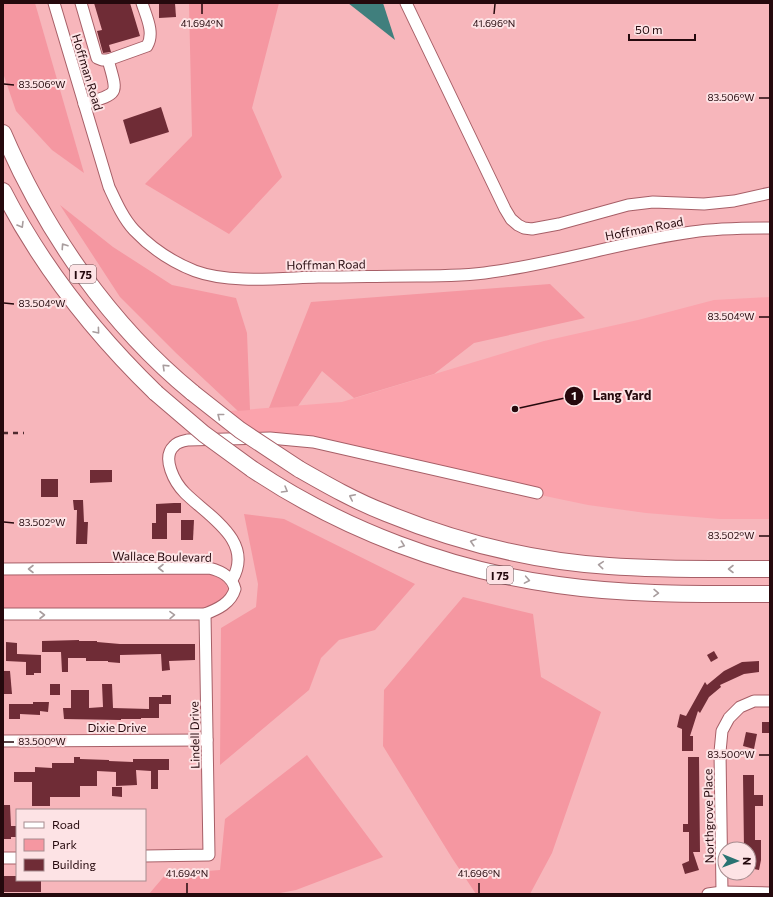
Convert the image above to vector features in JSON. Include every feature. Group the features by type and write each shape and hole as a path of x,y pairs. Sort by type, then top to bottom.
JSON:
{"highway":[{"name":"I 75","path":"3,133 38,204 63,245 81,271 132,334 159,362 193,393 240,430 299,469 340,492 385,512 444,534 514,552 550,559 609,566 770,569"},
{"name":"I 75","path":"3,191 26,233 61,286 111,347 156,393 204,434 252,469 303,500 361,529 420,552 496,574 558,586 621,592 677,594 770,594"}],"street":[{"name":"Hoffman Road","path":"54,3 109,187 121,211 134,229 164,256 179,264 210,276 224,278 260,278 462,275 491,273 694,231 736,228 770,228"},
{"path":"81,3 97,58 102,60 108,60 148,46 152,36 142,3"},
{"path":"406,3 505,209 511,219 524,228 532,229 544,227 628,205 653,202 704,204 734,201 770,193"},
{"path":"84,104 109,96 113,93 115,85 108,60"},
{"path":"3,614 205,614 223,605 232,597 236,589 232,580 238,561 234,543 221,525 185,492 173,476 169,461 170,455 172,449 179,442 188,440 270,438 313,442 537,492"},
{"name":"Wallace Boulevard","path":"3,569 199,568 218,570 226,574 232,580"},
{"name":"Lindell Drive","path":"146,856 210,856 205,614"},
{"name":"Northgrove Place","path":"722,892 720,752 722,732 729,718 740,707 754,701 770,701"},
{"name":"Dixie Drive","path":"3,741 207,740"},
{"path":"3,858 16,858"},
{"path":"708,894 722,892 770,894"}],"shaded area":[{"path":"770,297 770,519 720,519 646,513 588,505 319,447 257,442 217,412 342,402 544,341 638,320 714,300"}],"green space":[{"path":"3,3 35,3 84,173 52,150 16,111 3,73"},
{"path":"189,3 279,3 252,108 282,177 229,234 145,184 192,136"},
{"path":"60,205 113,247 172,285 236,298 247,333 250,410 238,411 176,353 120,297"},
{"path":"550,284 585,318 474,343 434,374 354,398 322,371 298,406 269,408 311,302"},
{"path":"244,514 284,519 415,584 375,630 339,640 321,658 309,690 220,765 221,628 256,607 258,584"},
{"path":"205,573 221,579 228,589 228,594 216,604 200,609 3,611 3,574"},
{"path":"463,597 533,614 541,677 601,712 552,853 530,894 476,894 383,746 384,690"},
{"path":"307,755 383,857 296,890 275,894 149,894 166,874 220,870 225,819"}],"water":[{"path":"348,3 383,3 395,40"}],"building":[{"path":"94,3 130,3 140,36 109,45 111,52 103,53 97,31 102,30"},
{"path":"159,3 175,3 176,17 159,18"},
{"path":"161,107 169,132 130,144 123,120"},
{"path":"90,470 112,470 112,482 90,483"},
{"path":"41,479 58,479 58,497 41,497"},
{"path":"73,500 83,500 84,522 88,522 87,544 76,544 77,510 74,510"},
{"path":"181,503 181,513 167,513 167,539 152,539 152,523 156,523 156,504"},
{"path":"181,520 194,520 193,540 181,540"},
{"path":"79,640 120,644 195,644 195,660 169,661 170,670 162,671 161,654 120,655 120,663 108,661 86,661 86,658 68,658 68,672 62,672 61,652 42,652 42,641"},
{"path":"6,642 17,643 17,654 41,655 41,673 26,675 26,662 6,661"},
{"path":"714,651 718,658 711,662 707,655"},
{"path":"759,661 759,672 744,674 720,685 721,687 709,697 700,713 698,711 690,736 693,736 693,751 682,751 682,729 677,727 680,714 686,716 705,682 707,685 724,671 742,662"},
{"path":"3,671 10,671 12,694 3,694"},
{"path":"50,684 60,684 60,695 50,695"},
{"path":"102,684 112,684 113,708 149,709 149,697 162,697 162,695 171,695 171,704 159,704 159,718 121,720 64,719 63,708 71,708 71,690 89,690 89,708 103,707"},
{"path":"33,702 49,702 48,712 40,711 40,715 20,714 20,719 9,719 9,704 33,704"},
{"path":"762,722 770,722 770,733 762,733"},
{"path":"746,732 757,734 754,749 743,746"},
{"path":"74,757 80,757 80,759 133,762 133,759 169,759 169,770 158,770 158,789 151,789 151,771 136,770 137,785 116,786 116,772 97,771 97,786 80,786 80,797 50,797 50,806 32,806 32,782 14,782 14,772 35,772 35,767 52,768 52,763 74,763"},
{"path":"688,757 699,757 700,852 693,852 699,870 685,874 682,864 689,861 689,832 683,832 683,824 688,824"},
{"path":"743,775 754,775 754,795 763,795 763,806 755,806 755,840 761,840 761,860 759,870 757,870 757,841 744,841"},
{"path":"112,787 122,787 122,797 112,796"},
{"path":"3,805 10,805 11,826 16,826 16,837 11,837 11,839 3,839"},
{"path":"3,876 16,876 16,881 41,881 41,892 3,892"}],"railway":[{"path":"3,433 24,433"}],"place":[{"name":"Lang Yard","path":"515,409"}]}
